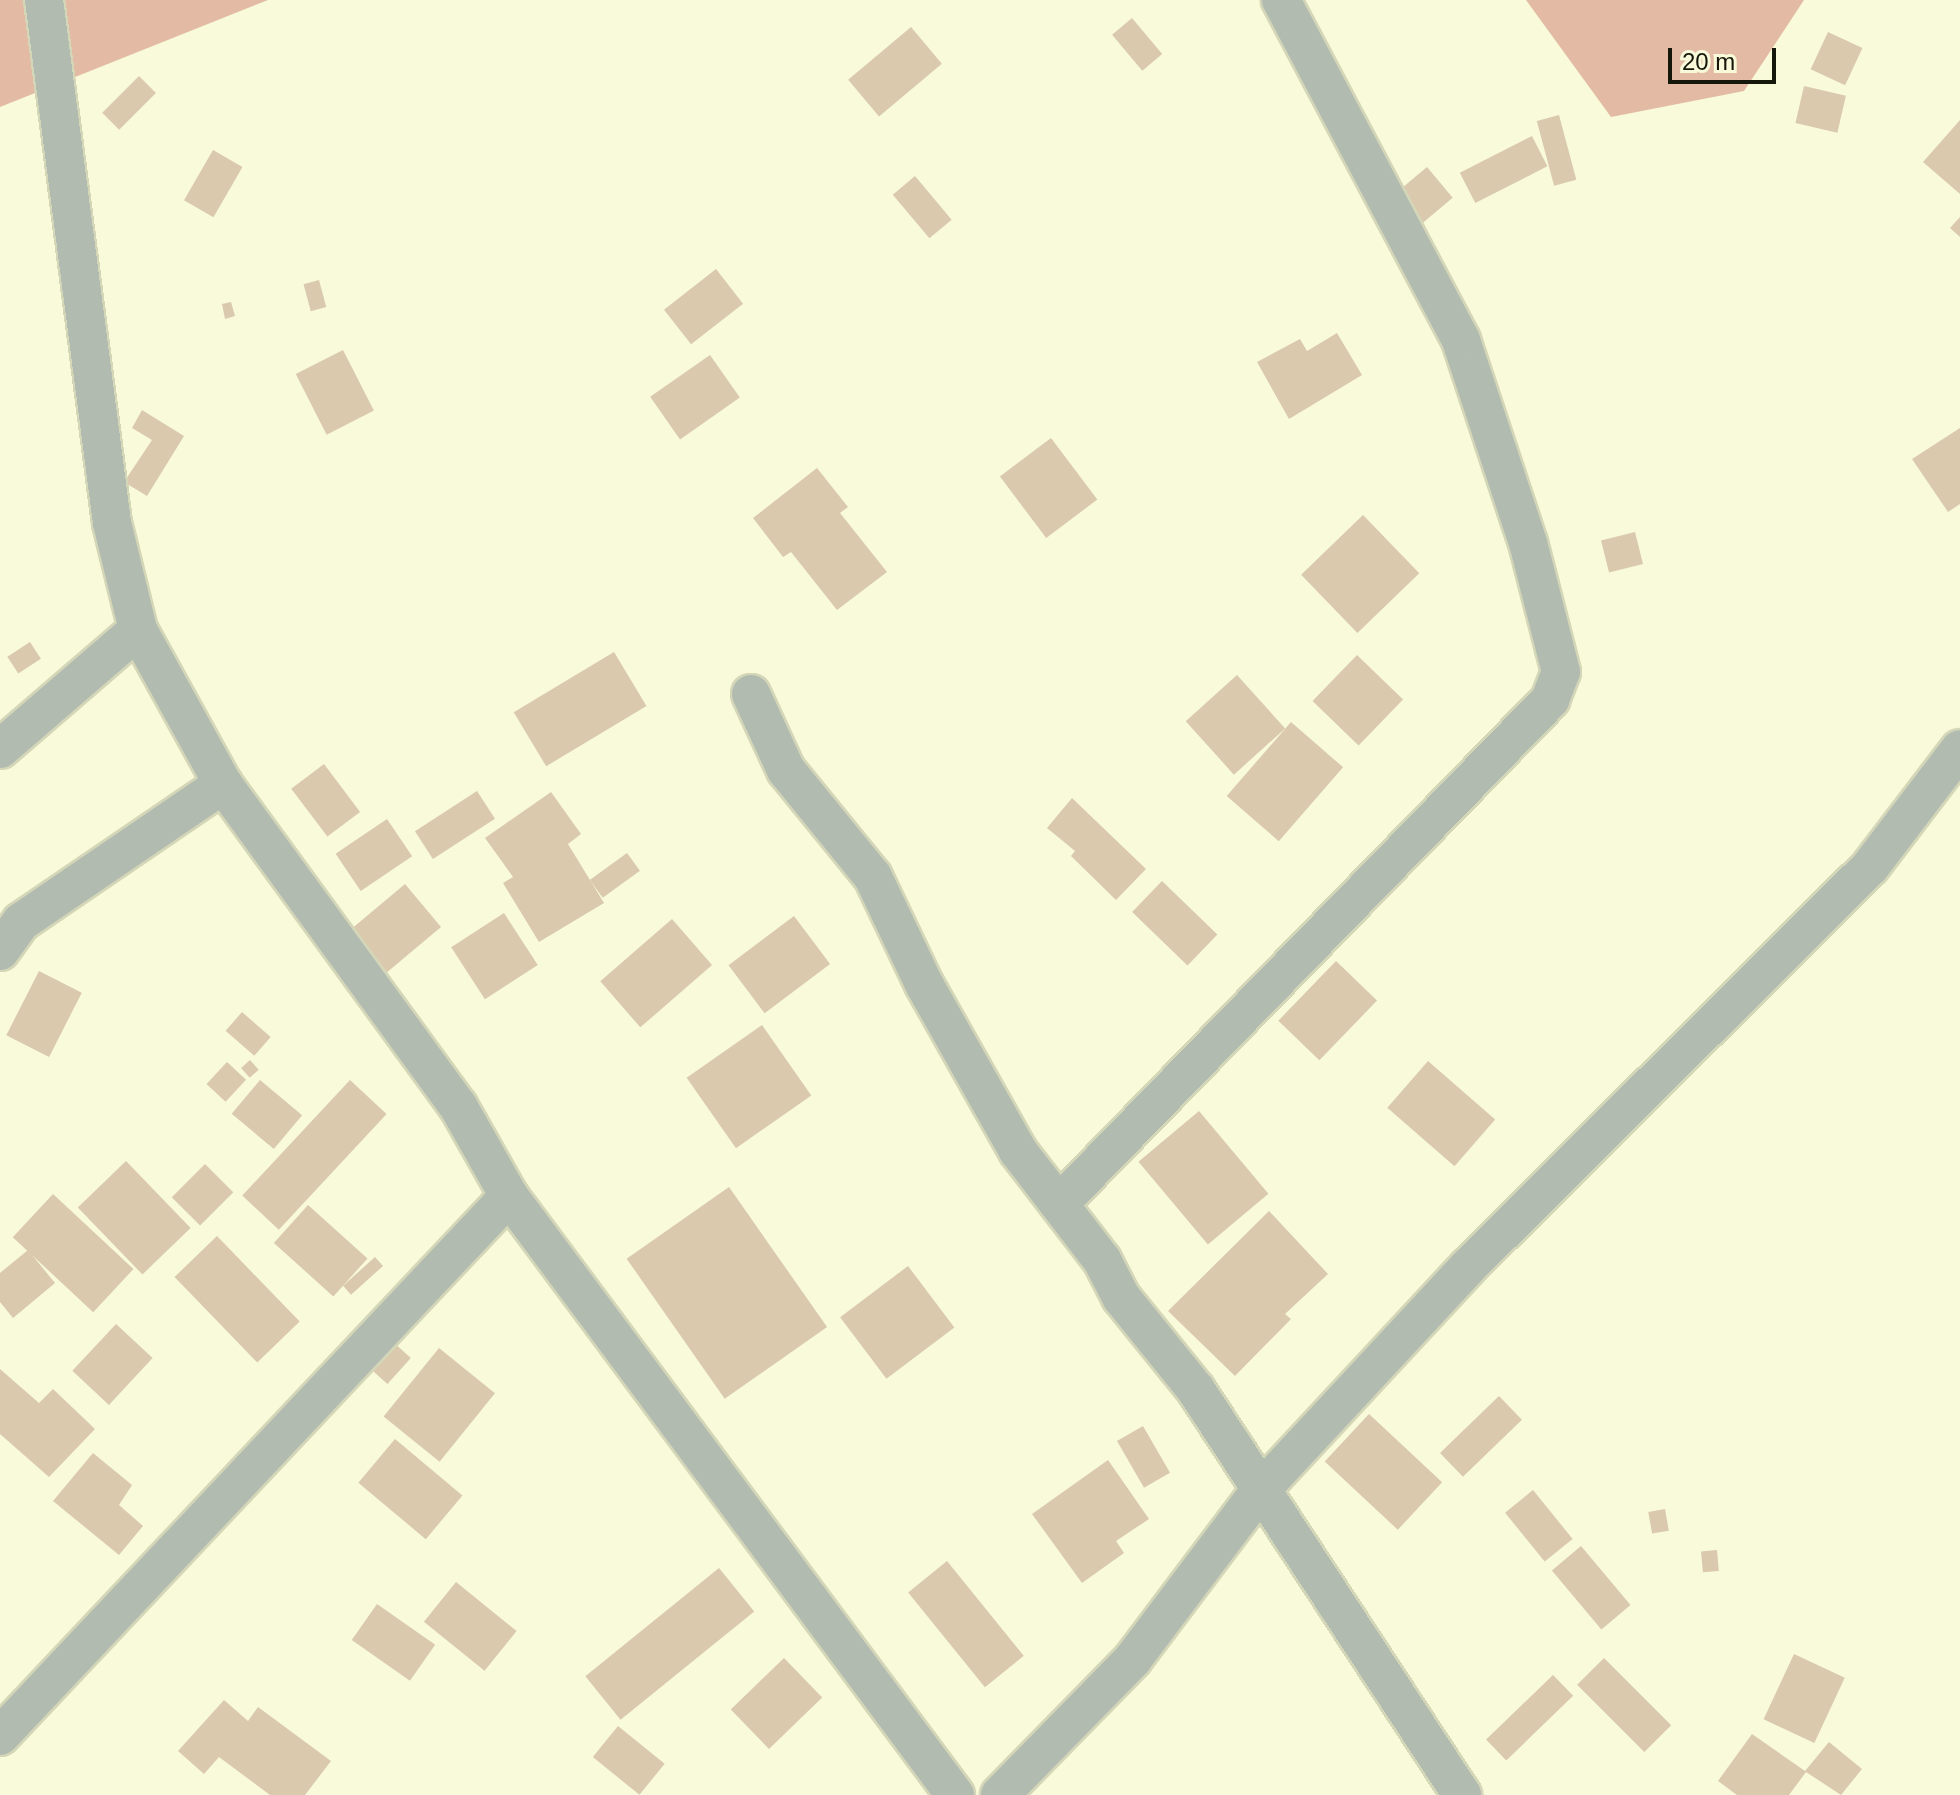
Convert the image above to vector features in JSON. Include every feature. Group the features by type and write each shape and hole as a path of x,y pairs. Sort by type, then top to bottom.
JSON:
{"street":[{"path":"44,0 112,523 138,630 223,784 458,1106 509,1196 955,1795"},
{"path":"1059,1204 1550,700 1561,672 1528,543 1461,340 1281,0"},
{"path":"0,749 138,630"},
{"path":"751,694 786,770 873,877 924,984 1018,1151 1102,1260 1121,1297 1196,1390 1259,1492 1462,1795"},
{"path":"1000,1795 1133,1659 1259,1492 1479,1256 1870,867 1960,749"},
{"path":"0,951 21,922 223,784"},
{"path":"0,1736 509,1196"}],"shaded area":[{"path":"0,0 268,0 0,107"},
{"path":"1526,0 1804,0 1744,91 1611,117"}],"building":[{"path":"1132,18 1162,54 1142,71 1112,35"},
{"path":"911,27 942,64 879,116 848,80"},
{"path":"1828,32 1862,48 1845,85 1811,69"},
{"path":"139,76 156,93 119,130 102,113"},
{"path":"1804,86 1846,96 1837,133 1795,123"},
{"path":"1559,115 1576,180 1554,186 1537,121"},
{"path":"1960,120 1960,194 1923,162"},
{"path":"1532,136 1547,166 1475,203 1460,173"},
{"path":"213,150 242,167 213,217 184,200"},
{"path":"1427,167 1453,198 1405,237 1380,207"},
{"path":"915,176 952,220 929,238 893,195"},
{"path":"1960,217 1960,237 1950,228"},
{"path":"716,269 743,304 691,344 664,310"},
{"path":"319,280 326,307 311,311 304,284"},
{"path":"231,302 235,316 225,319 222,304"},
{"path":"1337,333 1362,375 1289,419 1257,362 1300,339 1307,351"},
{"path":"343,350 374,411 327,435 296,374"},
{"path":"710,355 740,398 680,439 650,397"},
{"path":"142,410 184,436 147,496 124,482 152,440 132,428"},
{"path":"1960,428 1960,504 1948,512 1912,459"},
{"path":"1051,438 1097,499 1046,538 1000,477"},
{"path":"817,468 848,507 840,513 887,572 837,610 791,552 783,557 753,518"},
{"path":"1363,515 1419,573 1357,633 1301,575"},
{"path":"1635,532 1643,564 1609,572 1601,540"},
{"path":"30,642 41,659 18,673 7,657"},
{"path":"614,652 646,706 546,766 514,712"},
{"path":"1357,655 1403,699 1359,745 1313,701"},
{"path":"1237,675 1285,729 1234,775 1186,721"},
{"path":"1291,722 1343,767 1279,841 1227,796"},
{"path":"324,764 360,812 327,837 291,789"},
{"path":"477,791 495,819 433,859 415,831"},
{"path":"551,792 581,834 568,844 604,903 539,942 503,883 513,877 485,838"},
{"path":"1072,798 1146,869 1116,900 1071,856 1075,851 1047,828"},
{"path":"387,819 412,856 361,891 336,854"},
{"path":"627,853 640,871 603,898 590,880"},
{"path":"1162,881 1217,934 1188,965 1132,912"},
{"path":"405,884 441,927 386,973 350,930"},
{"path":"504,913 538,965 485,999 451,947"},
{"path":"794,916 830,964 765,1013 729,965"},
{"path":"672,919 712,965 640,1027 600,981"},
{"path":"1336,961 1377,1001 1319,1060 1278,1021"},
{"path":"39,971 82,993 49,1057 6,1035"},
{"path":"242,1012 271,1037 254,1056 226,1031"},
{"path":"762,1025 811,1095 736,1148 687,1078"},
{"path":"250,1060 259,1070 250,1078 241,1068"},
{"path":"1428,1061 1495,1119 1454,1166 1387,1108"},
{"path":"227,1062 246,1080 226,1102 207,1084"},
{"path":"260,1080 302,1115 274,1149 232,1114"},
{"path":"350,1080 387,1114 279,1230 242,1196"},
{"path":"1199,1111 1268,1194 1208,1245 1138,1162"},
{"path":"126,1161 191,1228 142,1274 78,1208"},
{"path":"205,1164 233,1192 200,1226 172,1197"},
{"path":"729,1187 827,1327 725,1399 627,1259"},
{"path":"53,1194 133,1269 93,1312 13,1237"},
{"path":"308,1205 367,1259 333,1296 274,1243"},
{"path":"1269,1211 1328,1274 1285,1314 1291,1319 1235,1376 1168,1311"},
{"path":"217,1236 300,1322 257,1363 175,1277"},
{"path":"28,1250 55,1283 13,1318 0,1302 0,1273"},
{"path":"375,1257 383,1266 351,1295 343,1286"},
{"path":"908,1266 954,1327 886,1379 840,1317"},
{"path":"116,1324 153,1358 109,1405 72,1371"},
{"path":"393,1342 411,1358 387,1384 370,1368"},
{"path":"439,1348 495,1393 440,1462 384,1416"},
{"path":"0,1369 39,1403 53,1389 95,1429 49,1477 0,1434"},
{"path":"1499,1396 1522,1420 1463,1477 1440,1453"},
{"path":"1369,1414 1442,1482 1398,1530 1325,1462"},
{"path":"1143,1426 1170,1473 1144,1488 1117,1441"},
{"path":"395,1439 462,1496 426,1539 358,1483"},
{"path":"93,1453 132,1485 119,1505 143,1526 119,1555 53,1501"},
{"path":"1108,1460 1149,1519 1116,1541 1124,1553 1082,1583 1032,1514"},
{"path":"1533,1490 1573,1539 1545,1562 1505,1513"},
{"path":"1665,1509 1669,1531 1652,1534 1648,1512"},
{"path":"1581,1546 1630,1605 1601,1629 1552,1570"},
{"path":"1717,1550 1719,1571 1703,1572 1701,1551"},
{"path":"947,1561 1024,1656 985,1687 908,1592"},
{"path":"719,1568 754,1612 621,1720 585,1676"},
{"path":"456,1582 517,1631 485,1671 424,1622"},
{"path":"377,1604 435,1645 410,1681 352,1640"},
{"path":"1794,1654 1845,1678 1814,1743 1764,1719"},
{"path":"784,1658 822,1698 769,1749 731,1709"},
{"path":"1604,1658 1671,1725 1644,1752 1577,1685"},
{"path":"1553,1675 1573,1696 1506,1760 1486,1740"},
{"path":"224,1700 248,1721 258,1707 331,1761 305,1795 270,1795 219,1757 204,1774 178,1751"},
{"path":"618,1726 665,1764 639,1795 593,1757"},
{"path":"1752,1734 1805,1771 1829,1742 1862,1769 1841,1795 1806,1772 1789,1795 1737,1795 1718,1781"}]}
